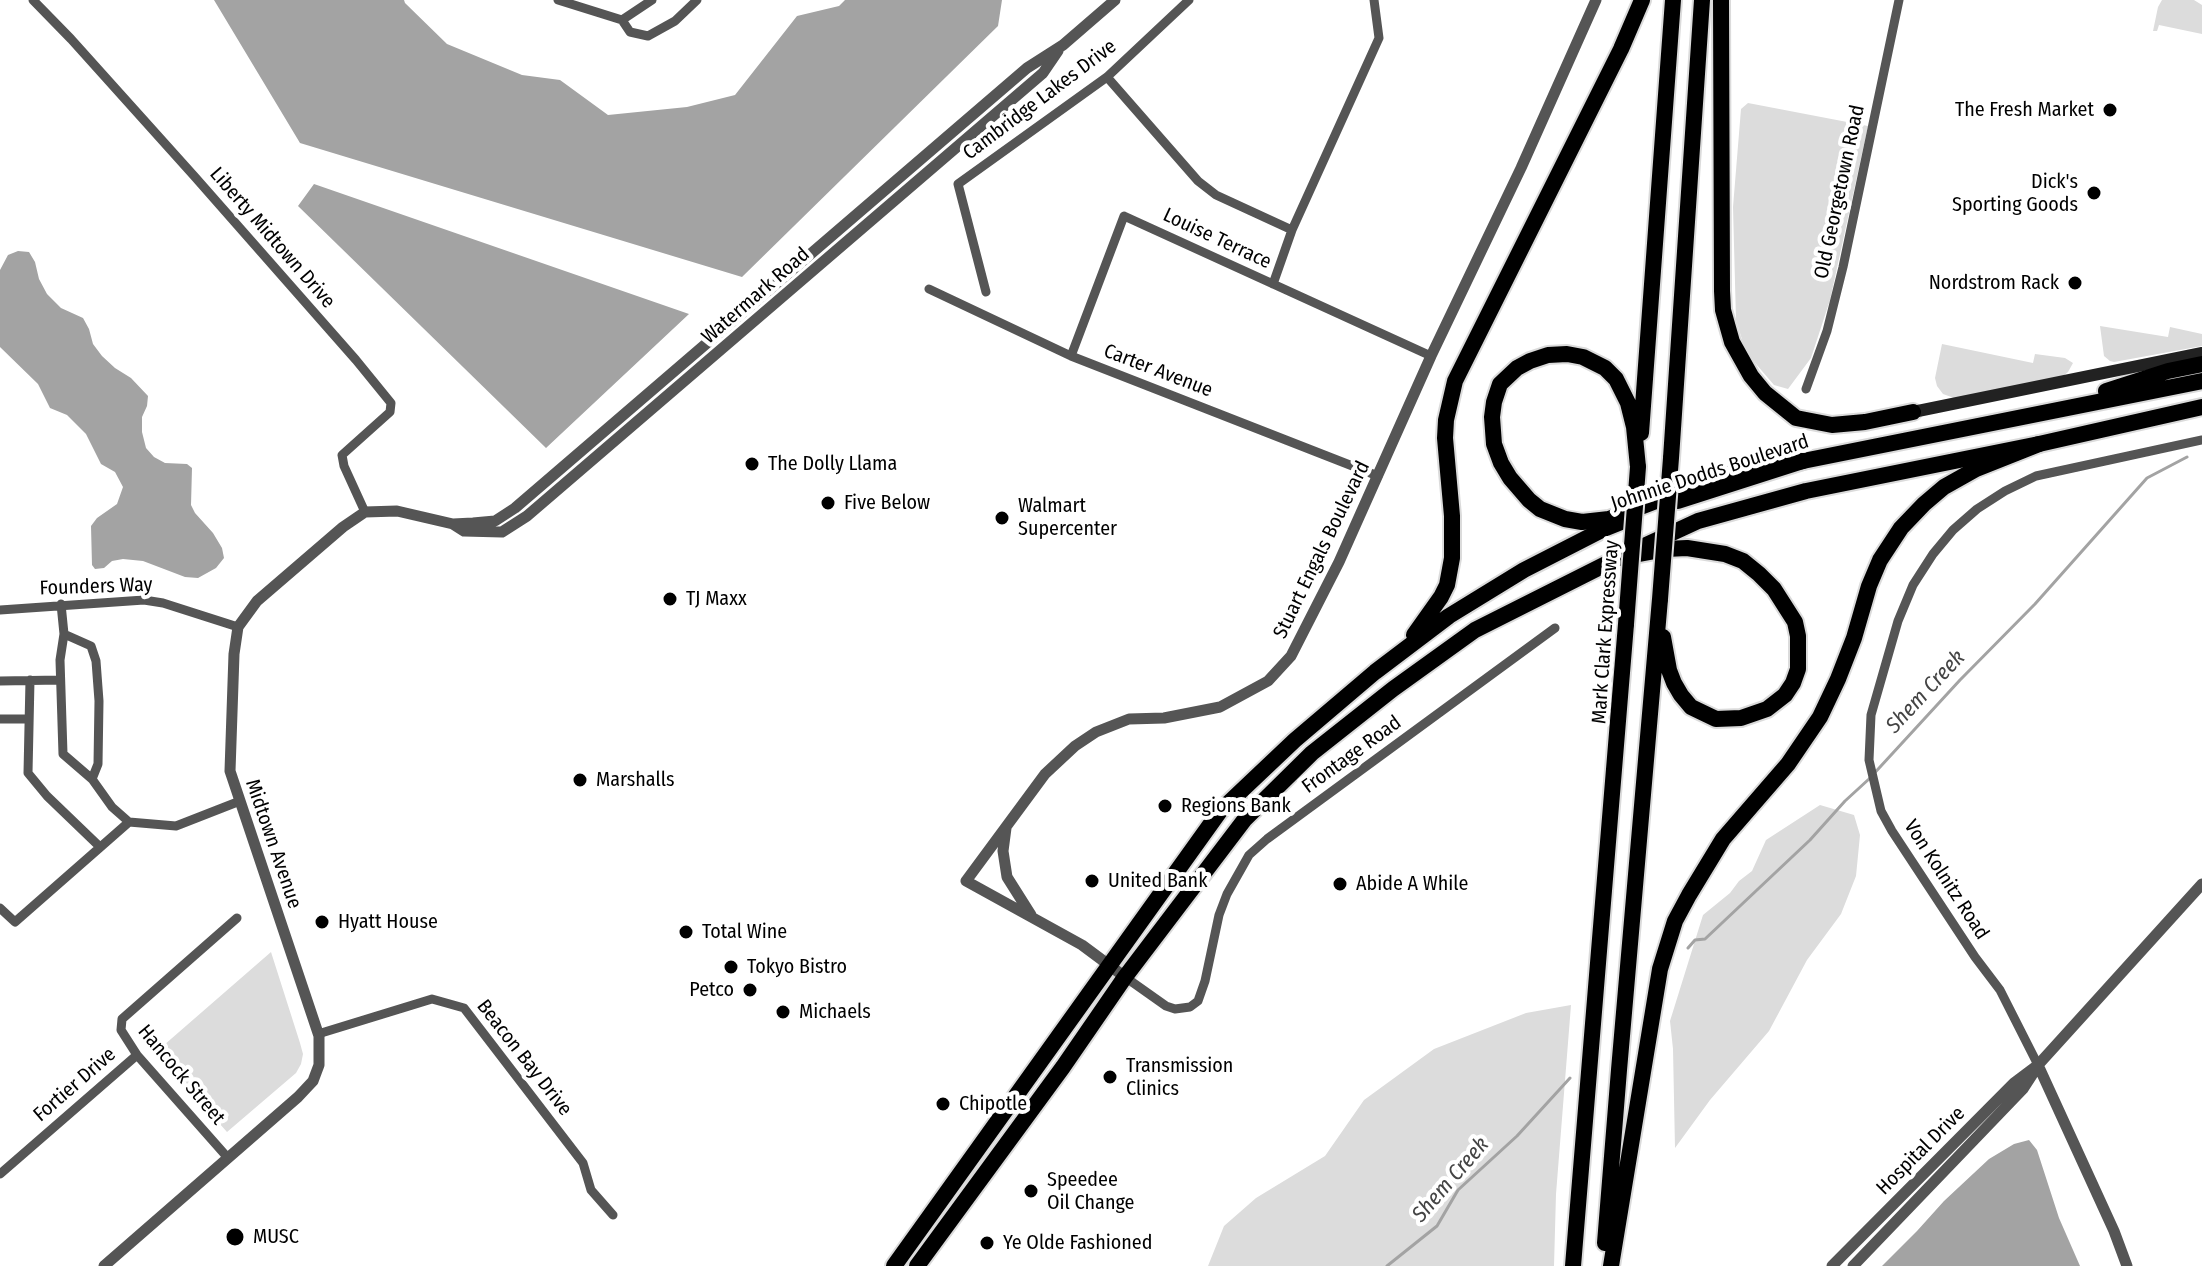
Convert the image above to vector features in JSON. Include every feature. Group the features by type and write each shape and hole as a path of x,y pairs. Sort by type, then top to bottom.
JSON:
{"highway":[{"path":"1395,657 1422,626 1441,597 1450,571 1453,540 1445,438 1455,381 1621,49 1642,0"},
{"name":"Mark Clark Expressway","path":"1573,1266 1673,0"},
{"path":"1604,1266 1671,458 1702,0"},
{"path":"1721,0 1722,291 1723,310 1732,342 1751,376 1765,393 1796,418 1832,425 1913,412"},
{"path":"1638,467 1628,403 1616,379 1590,359 1567,354 1548,355 1517,368 1500,384 1492,417 1494,444 1501,463 1529,500 1552,515 1565,519 1582,522 1609,519 1734,471 1803,461"},
{"path":"2032,415 2168,371 2202,364"},
{"name":"Johnnie Dodds Boulevard","path":"894,1266 1220,811 1295,740 1449,616 1524,570 1606,528 1695,494 1803,461 2202,381"},
{"path":"917,1266 1125,977 1245,819 1312,753 1475,630 1698,521 1793,495 2202,407"},
{"path":"1611,1266 1660,969 1675,921 1723,839 1788,764 1820,717 1849,651 1875,573 1901,528 1944,487 1976,469 2039,444"},
{"path":"1618,558 1687,548 1725,554 1743,561 1774,589 1795,622 1800,652 1793,683 1776,703 1755,715 1716,719 1691,707 1669,670 1660,599"}],"main road":[{"path":"1913,412 2202,353"}],"street":[{"name":"Liberty Midtown Drive","path":"33,0 195,177 391,403 390,412 342,455 365,512"},
{"path":"558,0 622,20 630,32 648,36 675,21 697,0"},
{"path":"622,20 652,0"},
{"name":"Watermark Road","path":"365,512 397,511 453,524 464,531 502,532 527,516 1043,73 1063,45 1115,0"},
{"name":"Cambridge Lakes Drive","path":"986,292 958,184 1107,77 1189,0"},
{"path":"1273,284 1292,230 1379,38 1374,0"},
{"name":"Stuart Engals Boulevard","path":"1125,977 1082,945 966,881 1045,774 1075,746 1096,732 1129,719 1164,718 1220,707 1268,681 1291,656 1339,562 1596,0"},
{"name":"Old Georgetown Road","path":"1806,389 1827,331 1843,267 1899,0"},
{"path":"1107,77 1198,181 1216,195 1292,230"},
{"name":"Louise Terrace","path":"1071,356 1124,216 1431,356"},
{"name":"Carter Avenue","path":"929,289 1071,356 1378,476"},
{"name":"Von Kolnitz Road","path":"2127,1266 2038,1065 2000,990 1975,957 1881,811 1869,760 1871,715 1898,621 1913,585 1953,530 1977,509 2036,476 2202,440"},
{"path":"238,627 257,601 343,527 365,512"},
{"name":"Founders Way","path":"0,610 144,600 238,627"},
{"path":"61,604 64,634 60,660 63,754 92,779 112,807 129,822 176,826 240,801"},
{"name":"Midtown Avenue","path":"104,1266 298,1097 313,1081 319,1065 318,1034 230,771 229,741 238,627"},
{"name":"Frontage Road","path":"1125,977 1175,1009 1190,1007 1198,1001 1219,915 1249,855 1555,628"},
{"path":"64,634 91,646 96,661 98,764 92,779"},
{"path":"30,680 28,773 47,796 100,847"},
{"path":"0,681 60,680"},
{"path":"0,719 29,719"},
{"path":"0,908 15,922 129,822"},
{"path":"1006,827 1003,864 1015,892 1034,919"},
{"name":"Hospital Drive","path":"1853,1266 2023,1089 2038,1065 2202,884"},
{"name":"Hancock Street","path":"228,1158 137,1055 121,1030 122,1019 237,918"},
{"name":"Beacon Bay Drive","path":"318,1034 432,999 464,1008 583,1163 591,1190 613,1215"},
{"name":"Fortier Drive","path":"0,1174 137,1055"},
{"name":"Hospital Drive","path":"1832,1266 2014,1083 2038,1065"}],"shaded area":[{"path":"214,0 404,0 447,44 522,75 560,80 608,115 687,107 735,95 797,16 839,6 845,0 1002,0 998,26 742,277 300,143"},
{"path":"2162,0 2194,0 2202,5 2202,34 2159,25 2157,31 2153,31"},
{"path":"1748,103 1868,126 1830,300 1811,358 1788,389 1774,385 1756,364 1744,346 1736,320 1733,207 1741,109"},
{"path":"314,184 689,314 546,448 298,206"},
{"path":"18,251 29,252 47,294 61,308 83,318 93,344 102,356 131,378 148,396 142,417 146,448 165,463 187,464 192,468 191,505 222,548 224,558 216,568 198,578 185,577 143,561 123,559 95,569 92,565 91,526 117,504 123,487 115,472 101,464 86,434 67,415 50,408 38,384 0,347 0,270 8,255"},
{"path":"2100,326 2168,337 2170,327 2202,334 2202,346 2114,362 2104,356"},
{"path":"1942,344 2033,363 2035,354 2065,358 2073,363 2063,376 1954,398 1943,394 1935,378"},
{"path":"1820,805 1854,815 1860,835 1856,876 1841,914 1807,960 1769,1031 1710,1100 1675,1148 1670,1021 1703,915 1752,871 1766,840"},
{"path":"271,952 303,1054 301,1064 296,1073 227,1132 156,1052"},
{"path":"1571,1005 1556,1194 1554,1266 1208,1266 1224,1226 1256,1198 1325,1156 1364,1100 1434,1049 1526,1013"},
{"path":"2029,1140 2037,1150 2059,1218 2080,1266 1882,1266 1989,1159 2014,1144"}],"waterway":[{"name":"Shem Creek","path":"1688,948 1695,940 1705,939 1810,840 2035,604 2147,478 2187,457"},
{"name":"Shem Creek","path":"1387,1266 1437,1226 1458,1190 1517,1136 1570,1078"}],"place":[{"name":"The Fresh Market","path":"2110,110"},
{"name":"Dick's Sporting Goods","path":"2094,193"},
{"name":"Nordstrom Rack","path":"2075,283"},
{"name":"The Dolly Llama","path":"752,464"},
{"name":"Five Below","path":"828,503"},
{"name":"Walmart Supercenter","path":"1002,518"},
{"name":"TJ Maxx","path":"670,599"},
{"name":"Marshalls","path":"580,780"},
{"name":"Regions Bank","path":"1165,806"},
{"name":"United Bank","path":"1092,881"},
{"name":"Abide A While","path":"1340,884"},
{"name":"Hyatt House","path":"322,922"},
{"name":"Total Wine","path":"686,932"},
{"name":"Tokyo Bistro","path":"731,967"},
{"name":"Petco","path":"750,990"},
{"name":"Michaels","path":"783,1012"},
{"name":"Transmission Clinics","path":"1110,1077"},
{"name":"Chipotle","path":"943,1104"},
{"name":"Speedee Oil Change","path":"1031,1191"},
{"name":"MUSC","path":"235,1237"},
{"name":"Ye Olde Fashioned","path":"987,1243"}]}
